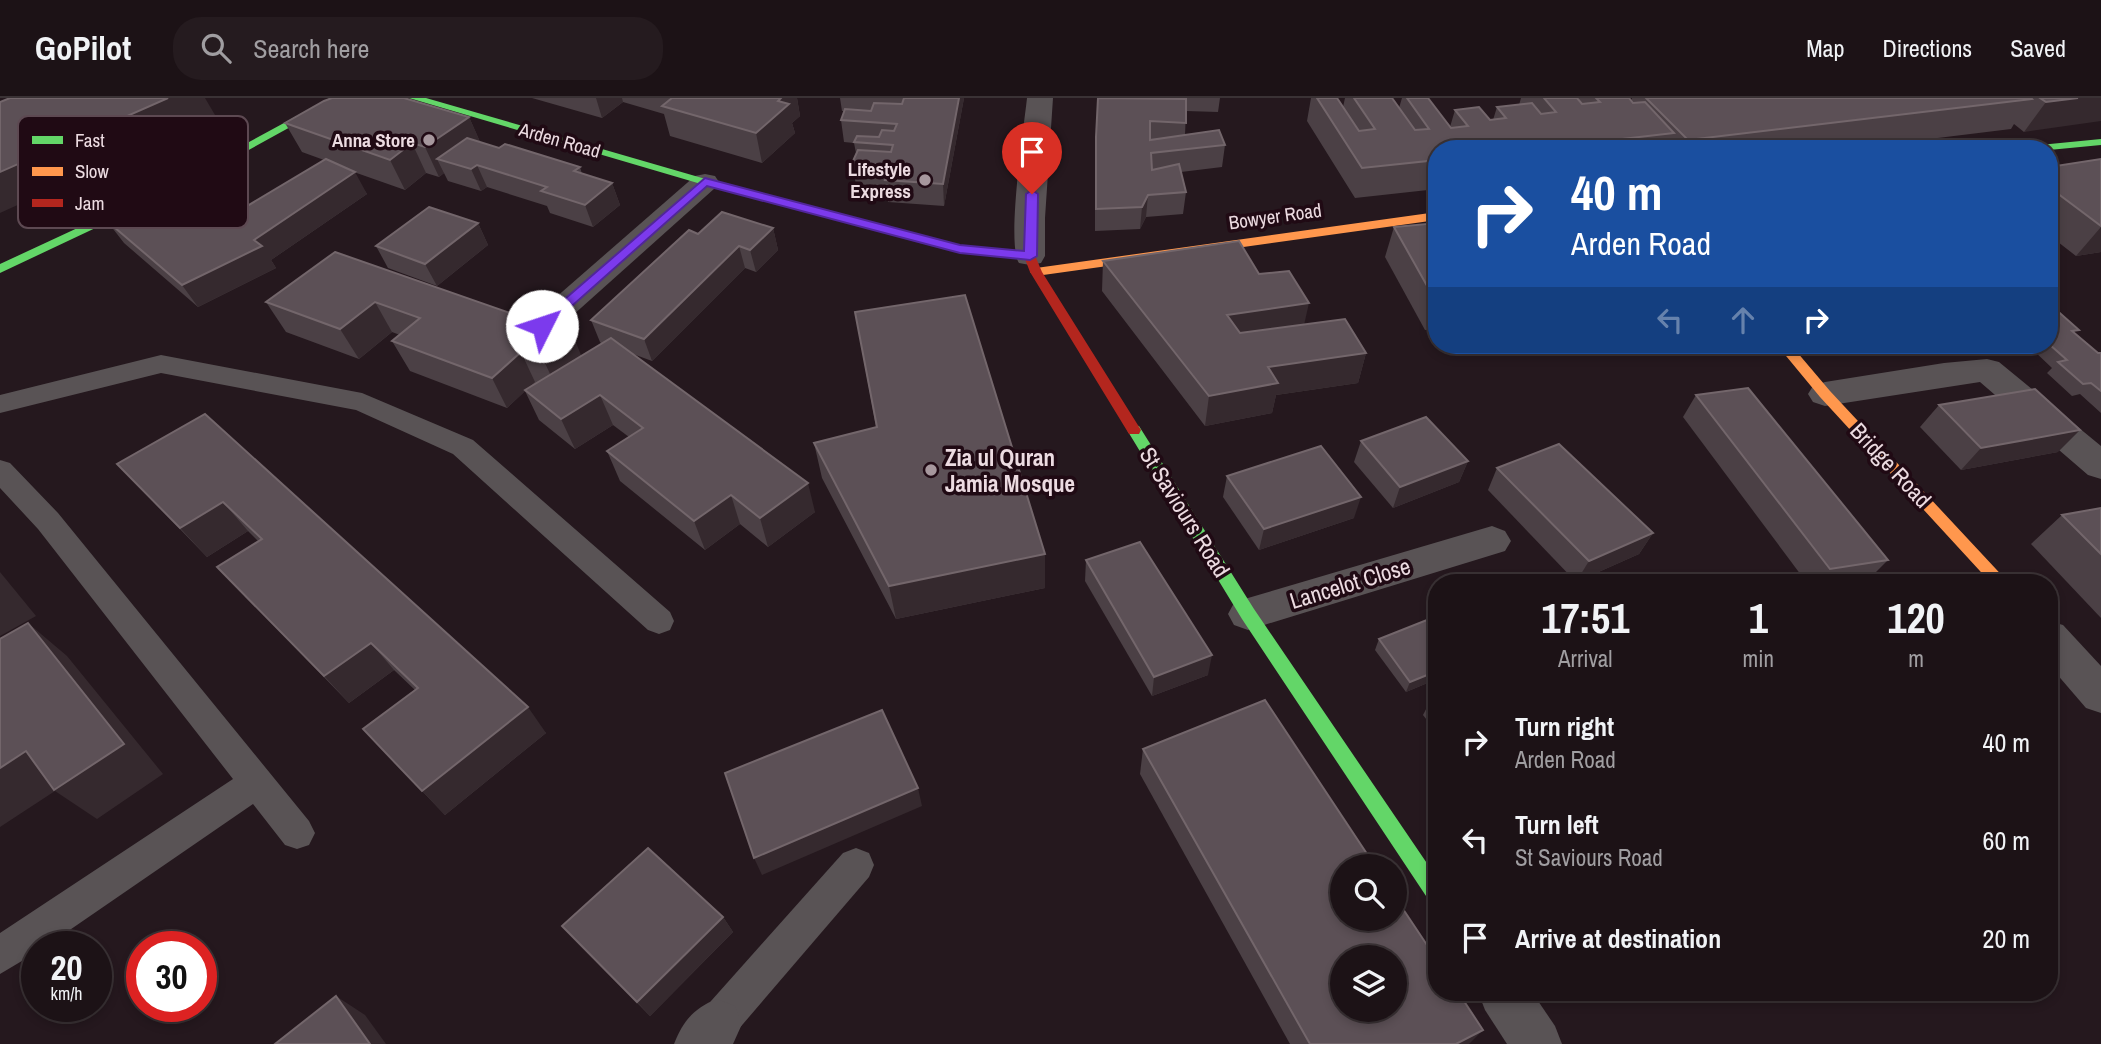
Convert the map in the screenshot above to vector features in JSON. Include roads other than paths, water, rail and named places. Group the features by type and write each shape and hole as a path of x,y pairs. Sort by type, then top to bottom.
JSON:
{"main road":[{"path":"248,148 338,98"},
{"name":"Arden Road","path":"414,98 705,182 960,249 1033,264"},
{"path":"2058,146 2101,142"},
{"name":"Bowyer Road","path":"1033,264 1428,217"},
{"path":"0,269 92,228"},
{"name":"St Saviours Road","path":"1033,264 1248,614 1428,882"},
{"name":"Bridge Road","path":"1792,354 1825,394 1993,574"}],"street":[{"path":"1033,264 1030,218 1040,98"},
{"path":"542,326 705,182"},
{"path":"1825,394 1944,374 1987,370 2101,466"},
{"name":"Lancelot Close","path":"1248,614 1492,541"},
{"path":"2058,647 2101,695"},
{"path":"1509,1001 1537,1044"}],"lane":[{"path":"0,404 161,364 362,402 463,447 659,621"},
{"path":"0,470 48,521 297,833"},
{"path":"0,955 257,782"},
{"path":"708,1034 856,865"}],"place":[{"name":"Anna Store","path":"429,140"},
{"name":"Lifestyle Express","path":"925,180"},
{"name":"Zia ul Quran Jamia Mosque","path":"931,470"}]}
